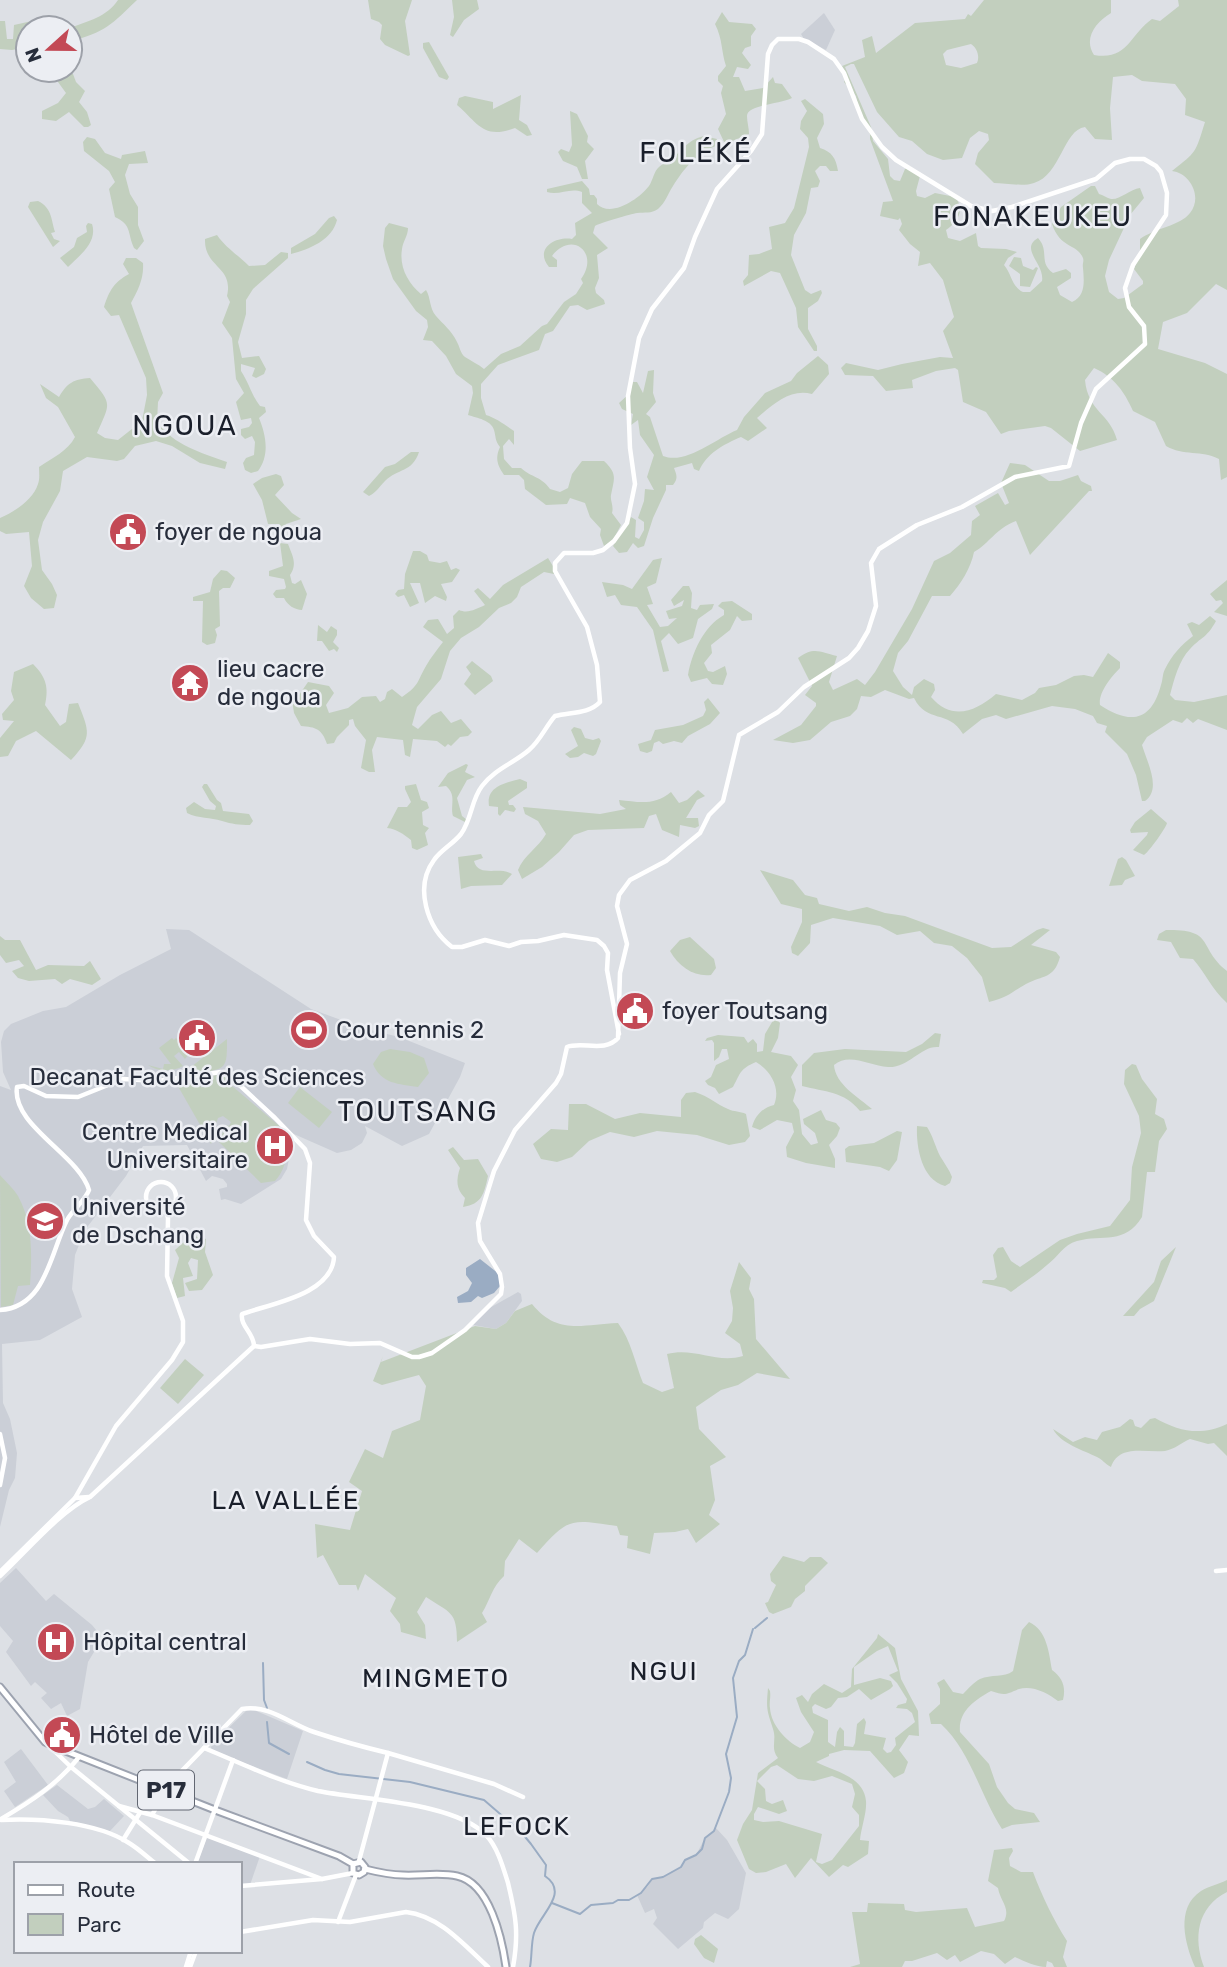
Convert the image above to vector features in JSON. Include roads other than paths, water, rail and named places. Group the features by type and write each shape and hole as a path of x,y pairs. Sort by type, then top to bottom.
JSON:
{"main road":[{"name":"P17","path":"0,1687 44,1742 356,1863"},
{"path":"356,1863 364,1864 365,1870 362,1874 355,1874 356,1863"},
{"path":"365,1870 394,1875 453,1875 466,1879 478,1889 491,1913 503,1943 506,1967"}],"street":[{"path":"254,1346 310,1339 350,1344 380,1343 412,1357 419,1357 432,1353 466,1330 501,1294 500,1274 485,1252 478,1232 492,1177 515,1130 556,1083 561,1074 567,1047 572,1044 587,1047 616,1041 619,1034 620,973 627,944 617,906 619,895 630,880 666,861 700,833 709,815 723,801 739,735 778,712 804,687 849,658 858,648 868,631 876,606 871,563 876,552 906,531 962,507 1015,477 1067,467 1081,423 1096,389 1145,344 1144,326 1129,307 1125,288 1133,265 1166,215 1166,187 1161,172 1153,164 1144,159 1130,159 1115,163 1096,180 1022,204 996,211 977,208 951,195 886,152 862,119 841,67 826,53 799,39 778,39 772,45 768,54 763,129 760,138 717,188 698,228 684,268 652,309 639,338 628,396 630,448 635,484 627,523 614,541 603,550 564,554 557,558 555,563 555,571 587,628 597,665 600,702 587,709 555,716 530,750 483,784 474,800 465,828 455,841 435,858 425,884 425,908 432,923 452,947 485,940 509,946 564,935 590,938 601,943 608,953 607,970 619,1034"},
{"path":"0,1310 19,1307 33,1295 48,1270 70,1216 89,1189 71,1163 28,1119 16,1095 17,1087 24,1086 46,1096 78,1097 123,1079 157,1081 221,1072 233,1079 275,1118 308,1154 310,1163 306,1220 310,1231 334,1257 328,1272 307,1292 242,1314 242,1321 254,1338 254,1346 90,1497 79,1496"},
{"path":"155,1183 167,1183 175,1192 174,1203 166,1211 155,1211 146,1202 147,1191 155,1183"},
{"path":"0,1574 79,1496 116,1426 172,1360 183,1342 183,1321 167,1276 166,1211"},
{"path":"0,1434 5,1458 0,1485"},
{"path":"1216,1572 1227,1570"},
{"path":"152,1815 165,1790 204,1748 242,1709 252,1708 278,1715 311,1731 494,1784 523,1797"},
{"path":"44,1742 71,1767 189,1862"},
{"path":"204,1748 288,1782 317,1790 425,1808 475,1827 488,1837 504,1870 517,1921 513,1967"},
{"path":"356,1863 377,1800 388,1754"},
{"path":"0,1820 34,1800 79,1757"},
{"path":"193,1862 206,1835 233,1760"},
{"path":"119,1806 141,1811 322,1879"},
{"path":"123,1840 141,1811"},
{"path":"0,1820 75,1824 123,1840 153,1862"},
{"path":"242,1886 355,1874 338,1922"},
{"path":"242,1931 313,1920 350,1923 406,1912 422,1915 439,1924 488,1967"}],"water":[{"path":"480,1259 499,1274 500,1286 494,1293 482,1298 478,1296 471,1302 458,1303 457,1297 468,1291 472,1283 466,1275 466,1268"}],"waterway":[{"path":"755,1628 767,1618"},
{"path":"552,1903 580,1914 591,1905 629,1900 641,1893 652,1879 663,1877 681,1867 685,1860 702,1849 705,1838 714,1831 729,1792 731,1778 726,1754 737,1717 733,1678 739,1661 745,1655 753,1629"},
{"path":"263,1663 264,1700 267,1708"},
{"path":"267,1722 269,1743 289,1754"},
{"path":"307,1762 339,1774 410,1782 484,1800 521,1832 546,1865 545,1876 555,1889 551,1904 534,1933 530,1967"}],"place":[{"name":"foyer de ngoua","path":"128,532"},
{"name":"lieu cacre de ngoua","path":"190,683"},
{"name":"foyer Toutsang","path":"635,1011"},
{"name":"Cour tennis 2","path":"309,1030"},
{"name":"Decanat Faculté des Sciences","path":"197,1038"},
{"name":"Centre Medical Universitaire","path":"275,1146"},
{"name":"Université de Dschang","path":"45,1221"},
{"name":"Hôpital central","path":"56,1642"},
{"name":"Hôtel de Ville","path":"62,1735"}],"district":[{"name":"FOLÉKÉ","path":"696,152"},
{"name":"FONAKEUKEU","path":"1033,216"},
{"name":"NGOUA","path":"185,425"},
{"name":"TOUTSANG","path":"418,1111"},
{"name":"LA VALLÉE","path":"286,1500"},
{"name":"NGUI","path":"664,1671"},
{"name":"MINGMETO","path":"436,1678"},
{"name":"LEFOCK","path":"517,1826"}]}
